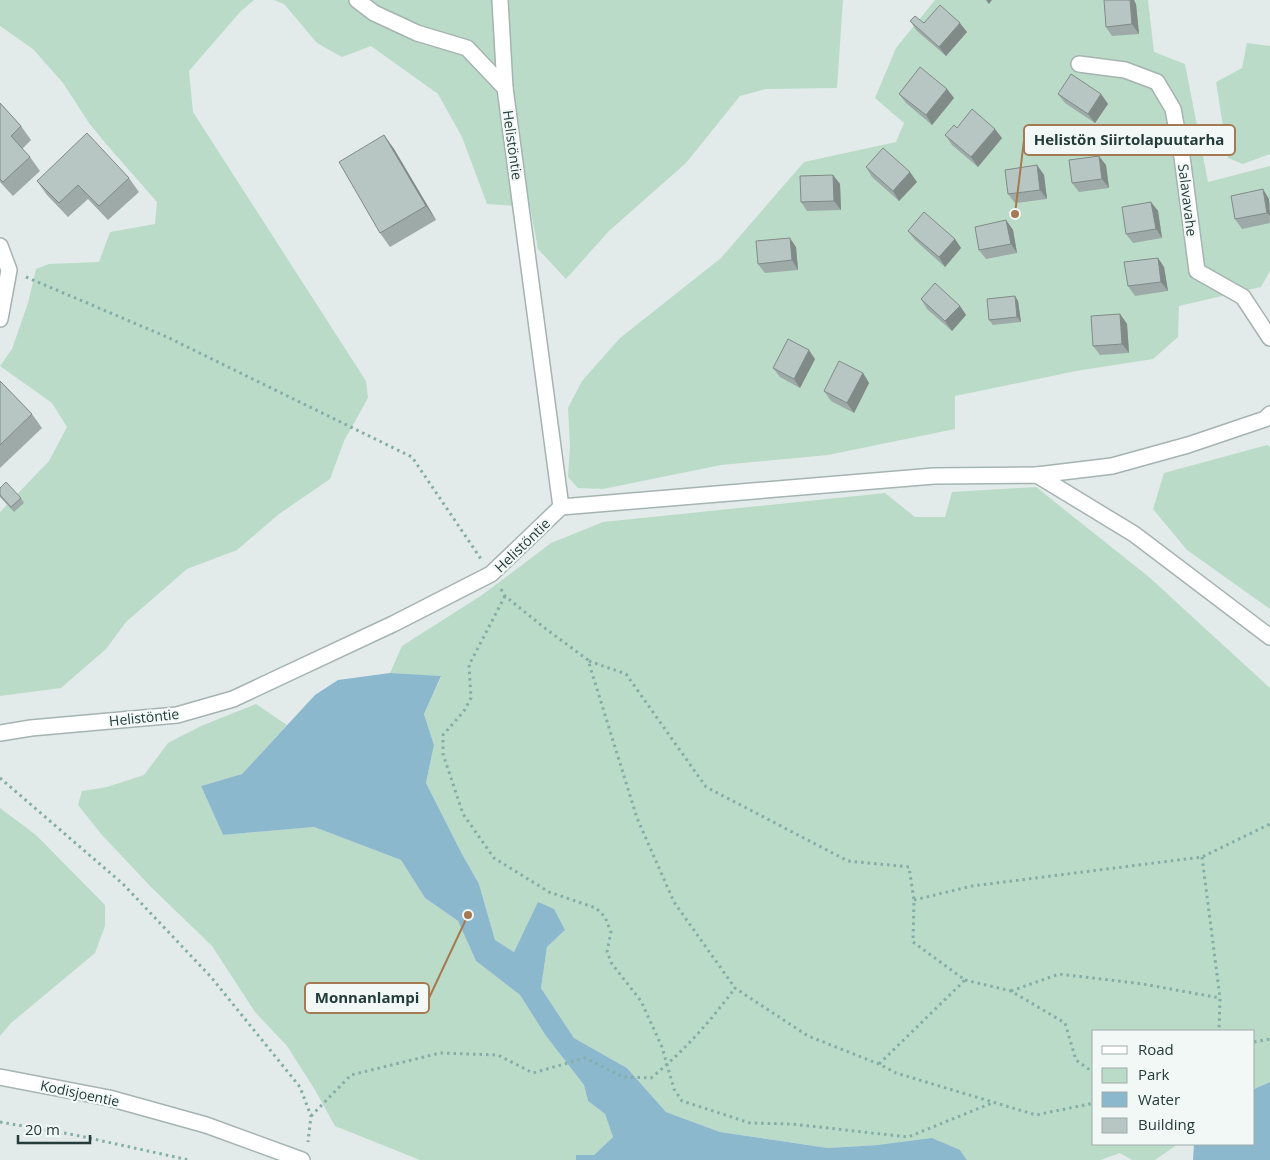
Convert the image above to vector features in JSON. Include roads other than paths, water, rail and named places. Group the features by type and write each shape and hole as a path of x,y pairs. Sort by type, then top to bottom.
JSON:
{"street":[{"path":"357,0 374,13 417,33 467,48 505,88"},
{"name":"Helistöntie","path":"0,733 31,728 177,715 234,699 394,624 491,574 561,507 505,88 500,0"},
{"name":"Salavavahe","path":"1079,64 1125,70 1156,82 1173,109 1182,157 1197,271 1243,297 1270,338"},
{"path":"0,246 9,270 0,319"},
{"path":"561,507 934,476 1037,475 1112,466 1188,444 1267,417"},
{"path":"1037,475 1134,534 1206,586 1270,637"},
{"name":"Kodisjoentie","path":"0,1077 109,1098 206,1125 304,1156"}],"water":[{"path":"390,673 441,676 424,714 434,745 426,783 479,884 495,940 514,952 538,902 554,909 565,930 547,947 541,988 574,1038 627,1068 666,1112 720,1132 828,1148 878,1145 932,1138 960,1150 967,1160 576,1160 576,1155 594,1155 613,1137 605,1114 588,1101 584,1085 546,1036 520,995 476,961 458,921 425,898 401,860 314,827 223,835 201,786 242,774 315,695 338,680"},
{"path":"1270,1082 1270,1160 1193,1160 1194,1145 1255,1145 1255,1089"}],"place":[{"name":"Helistön Siirtolapuutarha","path":"1015,214"},
{"name":"Monnanlampi","path":"468,915"}]}
